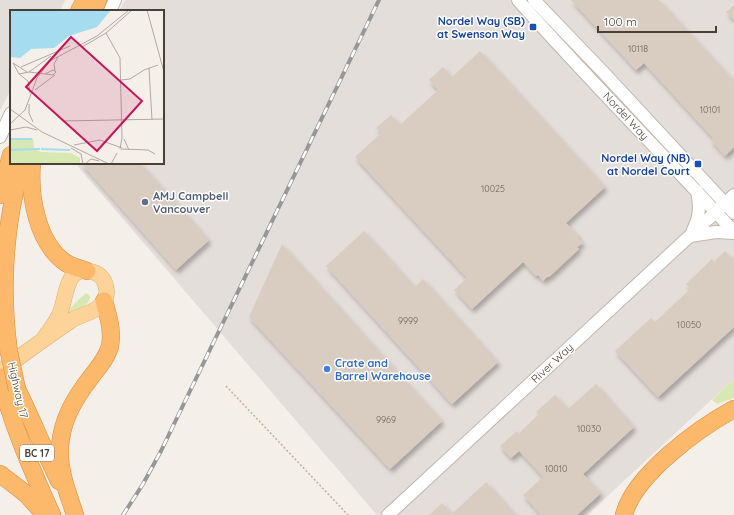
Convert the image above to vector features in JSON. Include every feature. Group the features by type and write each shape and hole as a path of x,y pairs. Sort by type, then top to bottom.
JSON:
{"highway":[{"path":"80,10 84,0"},
{"path":"93,10 98,0"},
{"path":"0,183 12,164"},
{"path":"0,195 13,164"},
{"name":"Highway 17","path":"14,164 12,200 4,266 5,315 11,393 17,434 52,515"},
{"path":"32,164 31,186 34,209 39,225 59,257 67,264 87,271"},
{"path":"75,515 61,465 61,435 71,405 104,359 110,347 110,327 104,301"},
{"name":"Highway 17","path":"0,377 20,405 32,441 64,515"},
{"path":"11,393 33,422 46,456 75,515"},
{"path":"624,515 634,493 664,460 693,435 734,409"},
{"path":"636,515 643,496 660,476 700,442 734,421"},
{"path":"0,474 26,494 45,515"}],"main road":[{"path":"0,372 76,317 96,309 104,301 107,291 104,280 98,275 87,271 76,274 68,281 60,315 42,341"}],"street":[{"path":"110,10 115,0"},
{"name":"Nordel Way","path":"518,0 734,232"},
{"name":"Nordel Way","path":"534,0 730,199 734,213"},
{"path":"0,137 10,115"},
{"path":"690,236 698,220 699,201 697,191"},
{"name":"River Way","path":"388,515 730,199"},
{"path":"690,236 716,232 734,232"}],"path":[{"path":"226,386 348,515"}],"shaded area":[{"path":"0,0 65,0 60,10 10,10 10,92 0,110"},
{"path":"125,0 734,0 734,379 587,515 377,515 76,164 164,164 164,10 120,10"}],"green space":[{"path":"86,293 90,296 88,302 77,310 65,315 74,304"},
{"path":"734,379 734,398 717,404 712,400"}],"building":[{"path":"571,0 659,0 734,81 734,147 725,156 711,140 713,138 644,63 636,70"},
{"path":"734,5 734,20 726,12"},
{"path":"480,51 605,187 566,223 583,243 577,247 579,249 549,277 548,276 543,281 523,262 472,309 454,290 467,278 355,157 381,133 376,128 391,115 400,125 438,90 429,80 443,67 452,77"},
{"name":"AMJ Campbell Vancouver","path":"82,164 141,164 209,240 176,270"},
{"path":"364,231 415,287 423,279 498,362 452,404 326,266"},
{"path":"282,244 442,421 390,469 249,317"},
{"path":"725,251 734,261 734,327 658,397 615,351 651,318 655,322 690,289 686,284 712,259 714,262"},
{"path":"596,384 634,427 583,474 601,493 577,515 541,515 523,495 543,477 519,451 511,458 500,446 517,431 519,433 538,415 536,412 555,395 568,409"},
{"path":"486,482 516,515 429,515 442,503 452,514"}],"railway":[{"path":"123,515 143,484 161,451 379,0"}],"place":[{"name":"Nordel Way (SB) at Swenson Way","path":"533,27"},
{"name":"Nordel Way (NB) at Nordel Court","path":"698,164"},
{"name":"AMJ Campbell Vancouver","path":"145,202"},
{"name":"Crate and Barrel Warehouse","path":"327,369"}]}
